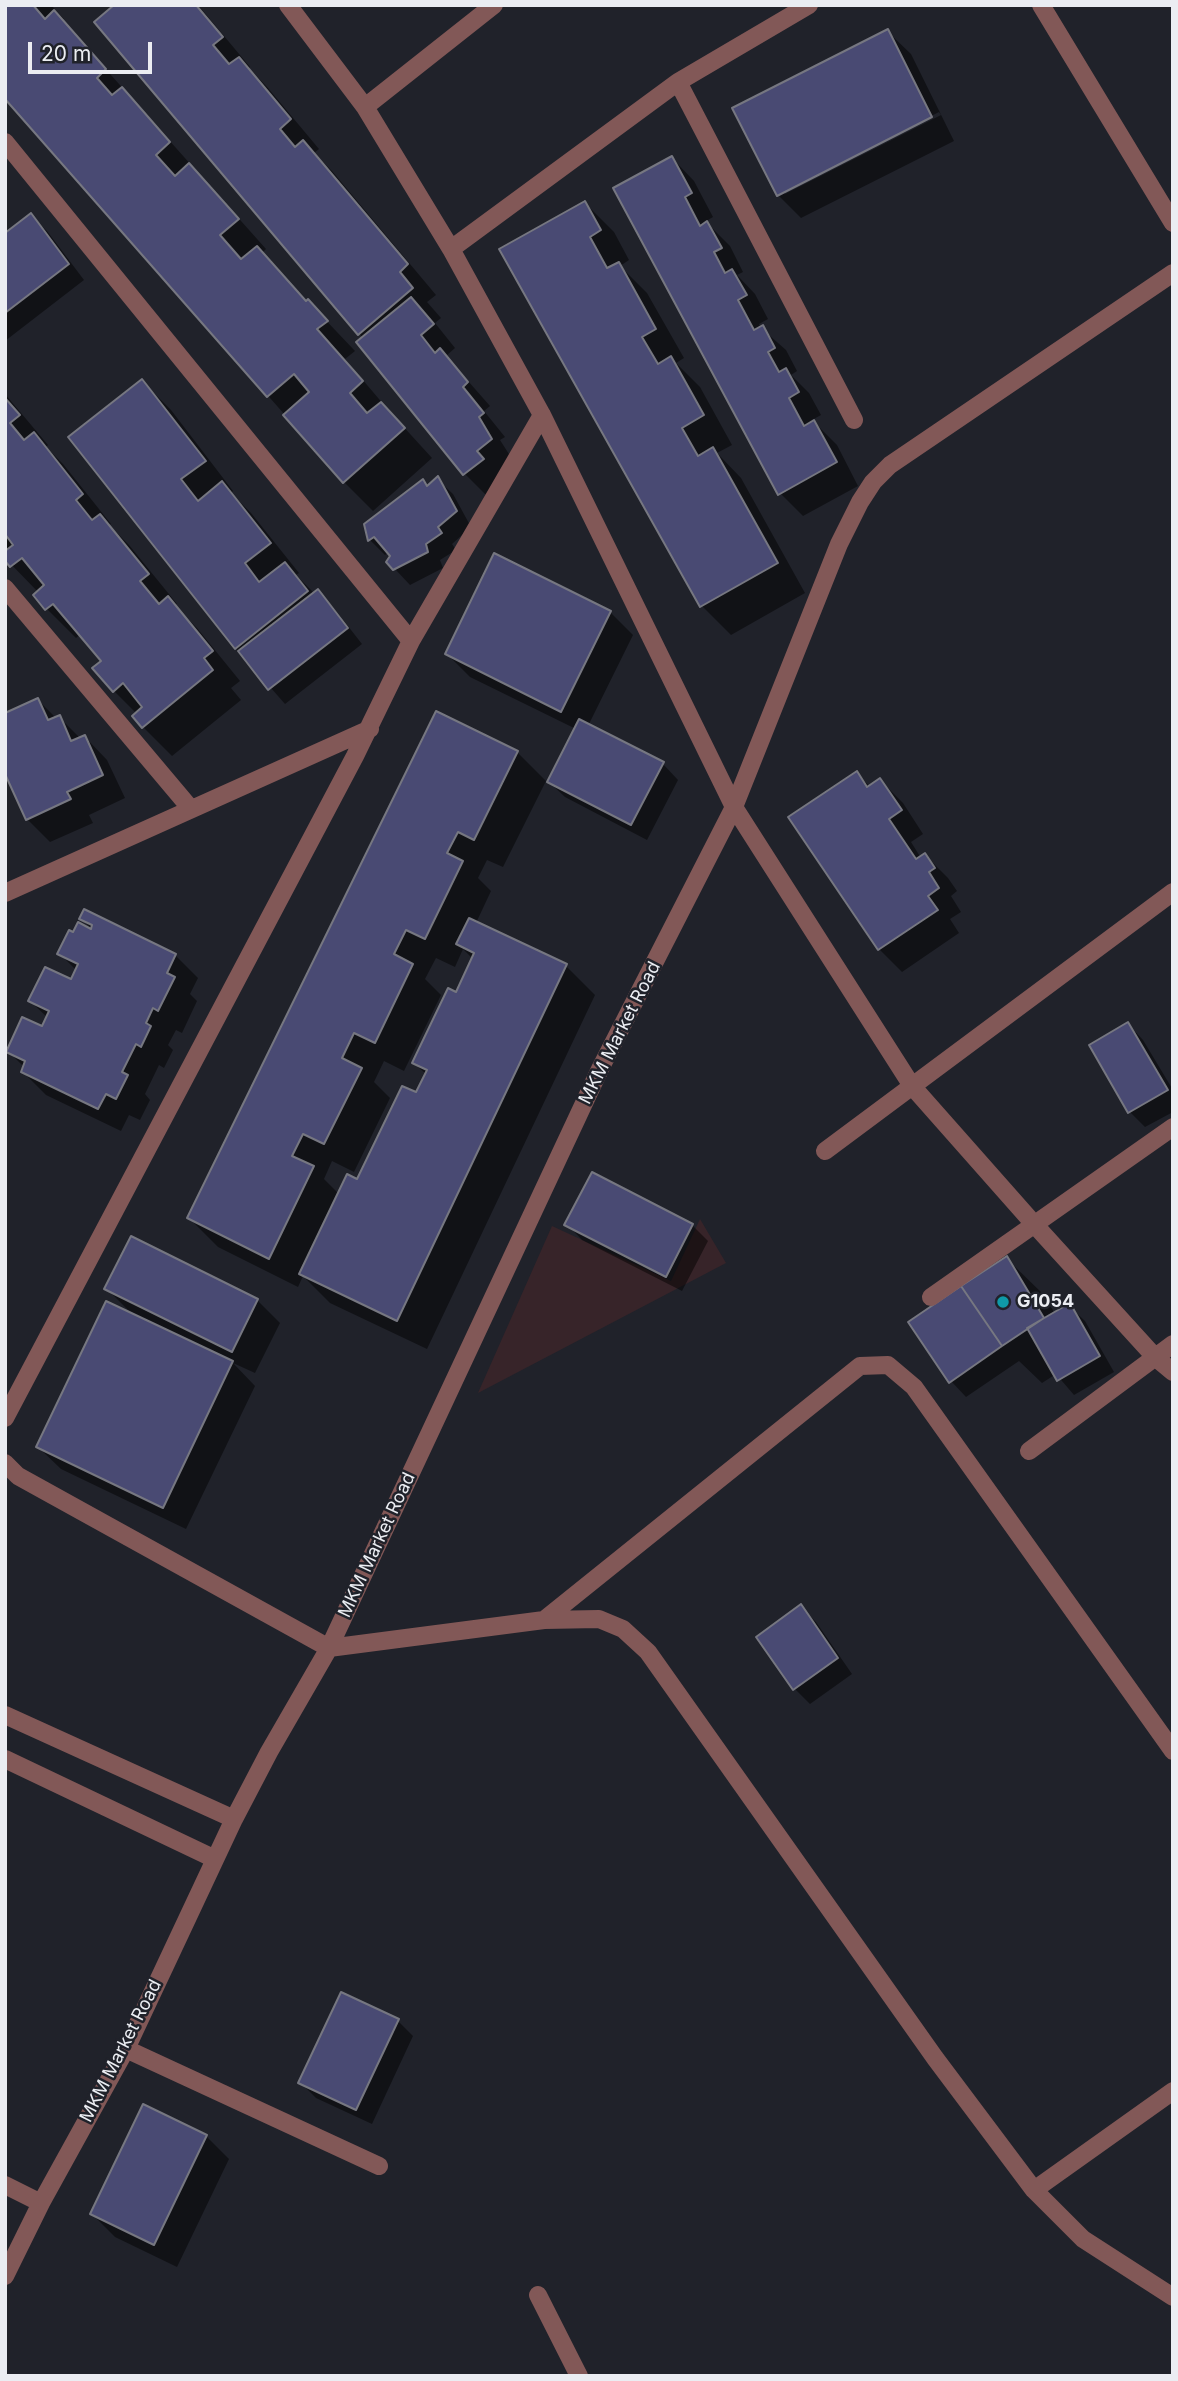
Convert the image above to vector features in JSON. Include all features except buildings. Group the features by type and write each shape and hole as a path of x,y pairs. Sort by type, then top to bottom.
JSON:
{"street":[{"path":"288,5 365,107 451,249 542,415 734,807 912,1086 1034,1224 1156,1357 1173,1372"},
{"path":"365,107 494,5"},
{"path":"451,249 678,82 809,5"},
{"path":"1041,5 1173,223"},
{"path":"678,82 854,420"},
{"path":"5,142 411,641"},
{"name":"MKM Market Road","path":"5,2276 40,2203 126,2049 234,1819 329,1648 600,1069 734,807 839,544 873,482 890,464 1173,273"},
{"path":"5,1418 370,729 411,641 542,415"},
{"path":"5,588 191,809"},
{"path":"5,892 370,729"},
{"path":"825,1151 1173,892"},
{"path":"932,1297 1173,1126"},
{"path":"1029,1451 1173,1343"},
{"path":"544,1620 860,1366 888,1365 914,1387 1173,1751"},
{"path":"5,1463 30,1482 329,1648 544,1620 599,1619 623,1629 648,1652 927,2047 1034,2190 1083,2239 1173,2297"},
{"path":"5,1715 234,1819"},
{"path":"5,1759 215,1859"},
{"path":"126,2049 379,2166"},
{"path":"1034,2190 1173,2091"},
{"path":"5,2185 40,2203"},
{"path":"538,2295 579,2376"}],"shaded area":[{"path":"700,1219 726,1263 478,1393 552,1226 671,1281"}],"place":[{"name":"G1054","path":"1003,1302"}]}
